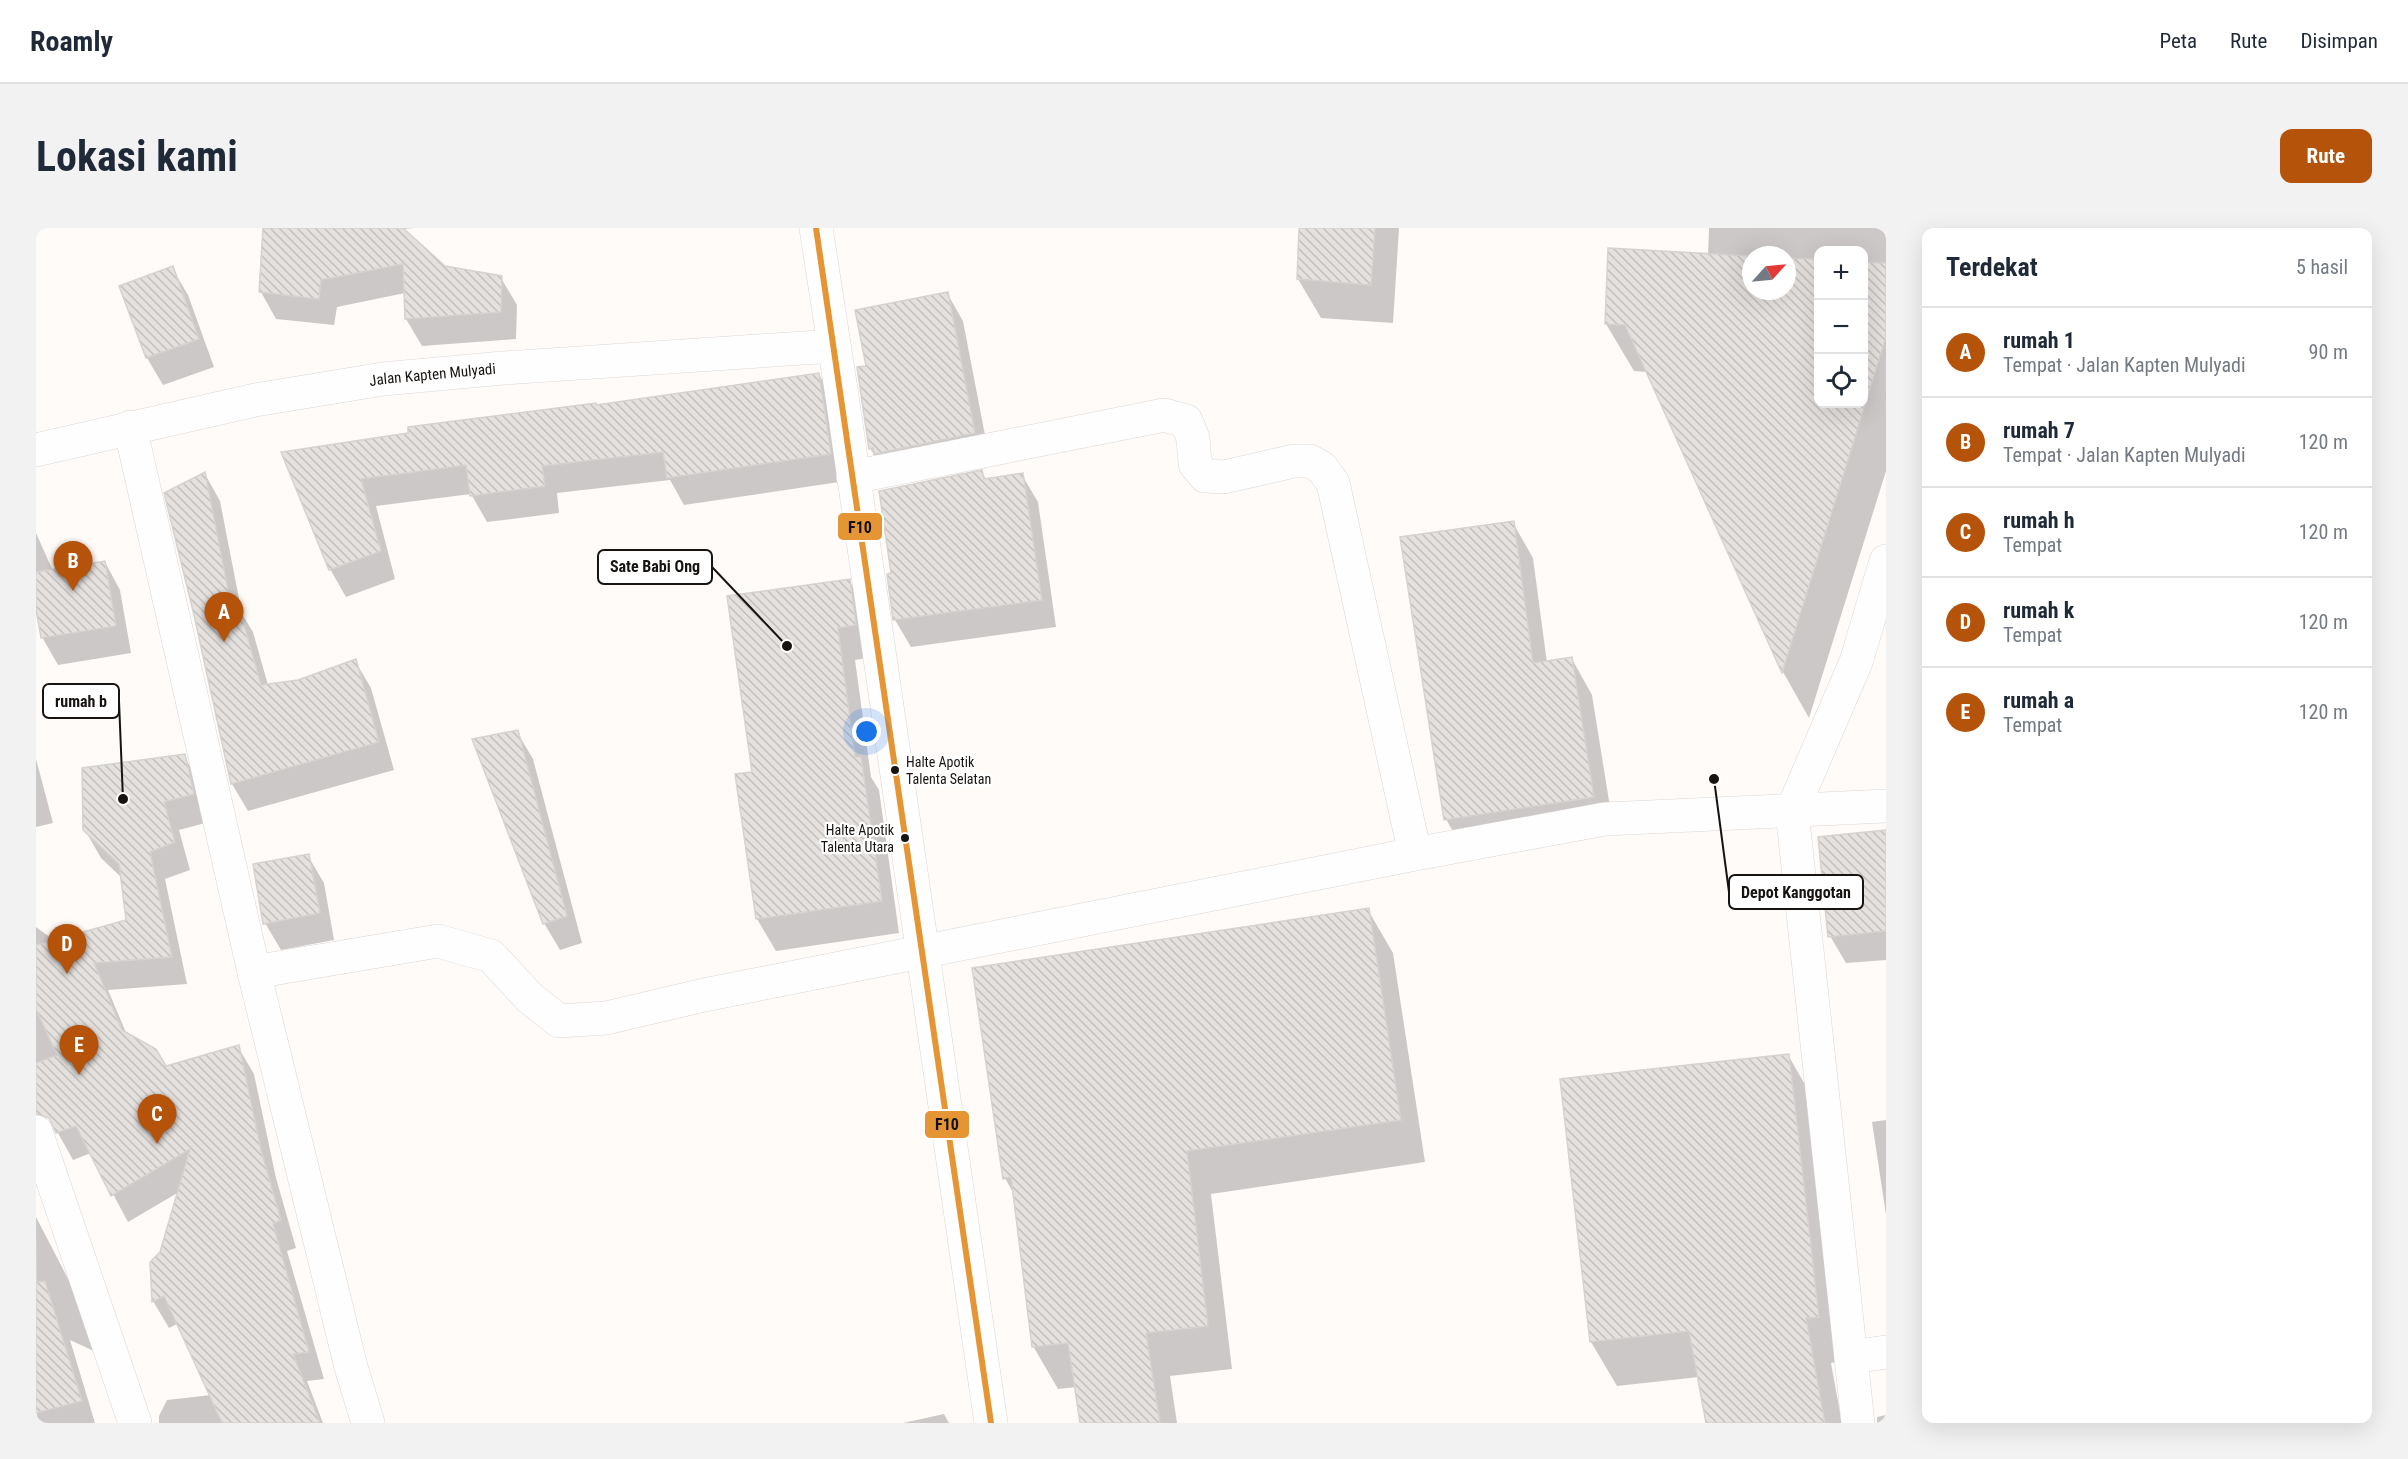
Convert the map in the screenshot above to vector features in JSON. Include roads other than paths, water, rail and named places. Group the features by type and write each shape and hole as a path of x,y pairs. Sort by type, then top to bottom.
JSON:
{"street":[{"path":"816,228 991,1423"},
{"name":"Jalan Kapten Mulyadi","path":"36,450 255,400 384,379 503,368 834,346"},
{"path":"854,477 1164,415 1186,421 1192,438 1195,464 1205,476 1224,477 1294,461 1310,461 1322,468 1333,483 1415,854"},
{"path":"130,427 254,972 351,1367 368,1423"},
{"path":"1858,1423 1792,811 1856,662 1886,561"},
{"path":"254,972 438,941 491,956 530,998 559,1022 606,1018 704,995 1415,854 1605,819 1886,806"},
{"path":"36,1132 135,1423"},
{"path":"1851,1357 1886,1352"}],"place":[{"name":"rumah 7","path":"73,591"},
{"name":"rumah 1","path":"224,642"},
{"name":"Sate Babi Ong","path":"787,646"},
{"name":"Halte Apotik Talenta Selatan","path":"895,770"},
{"name":"Depot Kanggotan","path":"1714,779"},
{"name":"rumah b","path":"123,799"},
{"name":"Halte Apotik Talenta Utara","path":"905,838"},
{"name":"rumah k","path":"67,974"},
{"name":"rumah a","path":"79,1075"},
{"name":"rumah h","path":"157,1144"}]}
